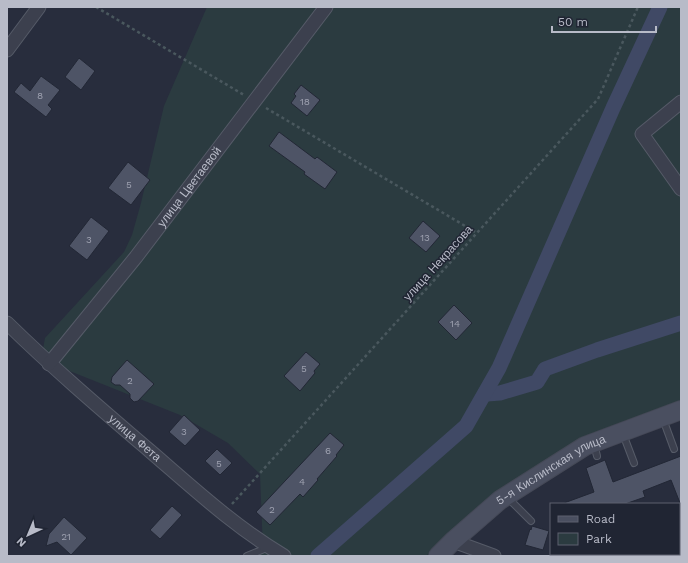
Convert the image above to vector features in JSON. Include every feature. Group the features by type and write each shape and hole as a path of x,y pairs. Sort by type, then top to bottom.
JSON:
{"street":[{"path":"7,50 39,7"},
{"name":"улица Цветаевой","path":"49,364 136,257 326,7"},
{"path":"681,102 642,134 681,189"},
{"name":"улица Фета","path":"7,323 49,364 202,496 269,547 284,556"},
{"name":"5-я Кислинская улица","path":"447,549 506,496 585,446 595,450 622,432 681,410"},
{"path":"447,549 494,556"}],"lane":[{"path":"662,417 674,450"},
{"path":"622,432 634,463"},
{"path":"506,496 531,521"},
{"path":"247,556 269,547"}],"path":[{"path":"96,7 477,233"},
{"name":"улица Некрасова","path":"223,513 598,99 638,7"}],"green space":[{"path":"207,7 681,7 681,400 581,439 510,488 505,485 426,556 260,556 263,551 260,474 228,443 180,415 52,364 42,355 45,338 124,252 132,235 141,203 164,106"},
{"path":"578,555 640,555 639,556"}],"building":[{"path":"79,58 95,71 81,90 65,77"},
{"path":"41,76 60,90 48,105 52,109 46,117 14,92 21,83 30,91"},
{"path":"301,85 320,100 307,116 291,103 296,96 294,94"},
{"path":"279,132 315,159 317,157 337,172 325,189 304,174 305,172 269,146"},
{"path":"128,162 150,180 131,205 108,188"},
{"path":"91,217 109,231 87,260 69,246"},
{"path":"423,221 440,236 426,252 409,238"},
{"path":"454,305 472,323 456,340 438,322"},
{"path":"306,352 320,364 314,371 315,373 300,391 284,376"},
{"path":"127,360 154,384 138,401 134,402 130,398 130,394 120,385 115,385 111,382 112,377"},
{"path":"184,415 200,430 185,446 169,432"},
{"path":"330,433 344,445 336,455 337,456 303,497 300,494 270,525 256,512"},
{"path":"217,449 232,463 220,475 205,461"},
{"path":"681,456 681,503 671,480 643,491 645,497 628,503 564,503 594,492 586,468 605,460 613,482"},
{"path":"172,506 182,515 160,539 150,530"},
{"path":"64,517 87,538 71,555 57,542 46,546 49,534"},
{"path":"532,526 549,531 543,550 525,545"}],"waterway":[{"path":"318,556 466,426 499,368 613,108 660,7"},
{"path":"485,393 500,393 537,382 545,369 597,350 681,323"}]}
